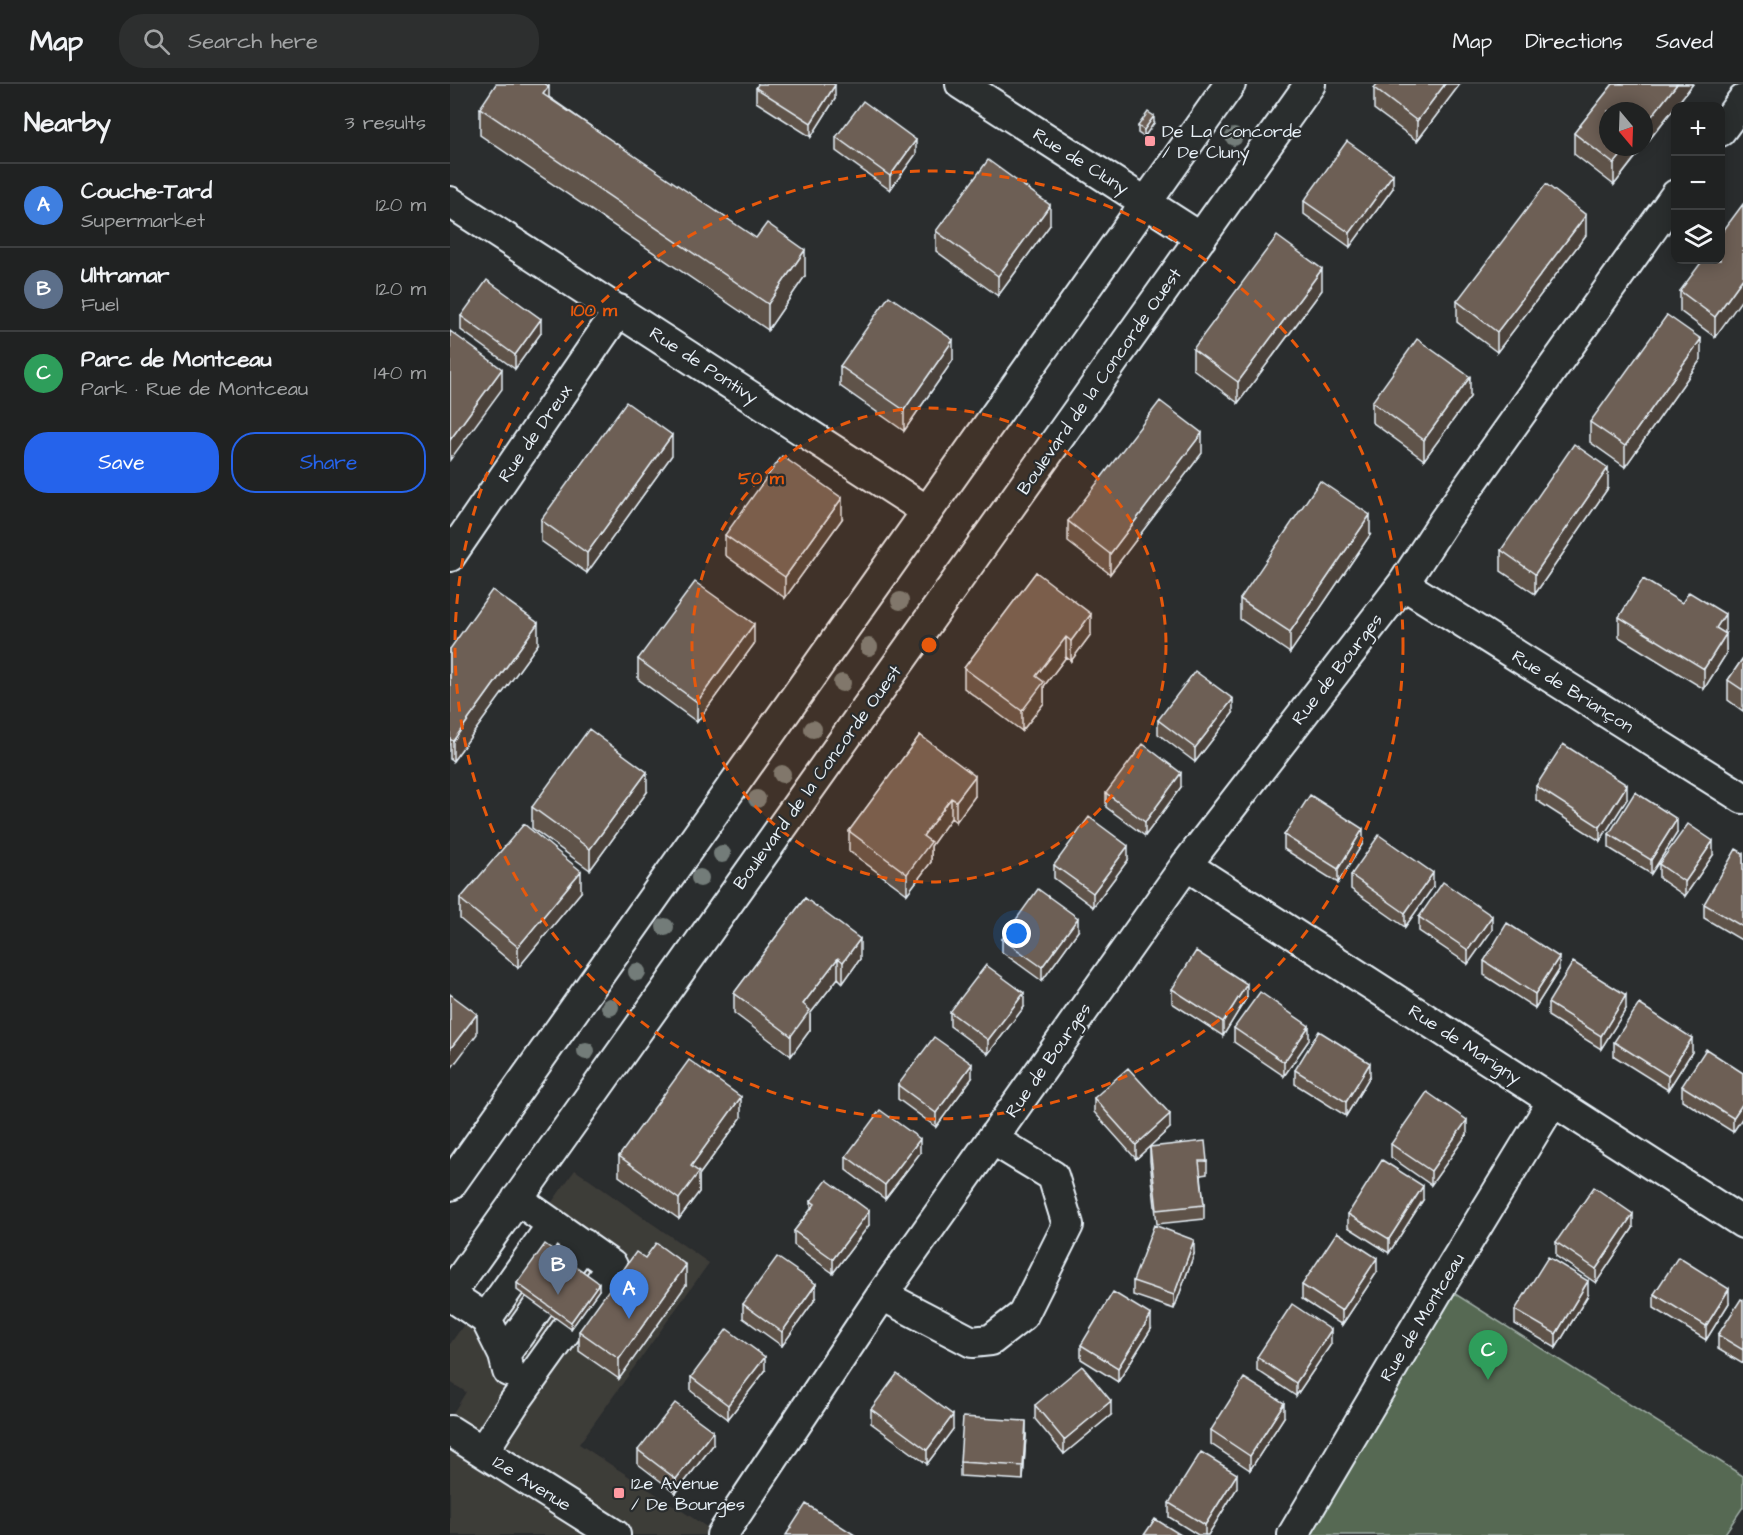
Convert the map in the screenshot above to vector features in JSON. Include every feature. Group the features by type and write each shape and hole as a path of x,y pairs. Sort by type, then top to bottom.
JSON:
{"street":[{"name":"Rue de Cluny","path":"961,84 1202,237"},
{"path":"450,1185 1230,84"},
{"name":"Boulevard de la Concorde Ouest","path":"450,1295 1310,84"},
{"path":"1725,124 1743,100"},
{"name":"Rue de Pontivy","path":"450,202 927,511"},
{"name":"Rue de Bourges","path":"722,1535 882,1295 1186,865 1403,584 1444,521 1671,202"},
{"name":"Rue de Dreux","path":"450,556 619,310"},
{"name":"Rue de Briançon","path":"1403,584 1743,798"},
{"name":"Rue de Marigny","path":"1186,865 1743,1223"},
{"name":"Rue de Montceau","path":"1293,1535 1553,1101"},
{"path":"882,1295 972,1342 991,1340 1023,1315 1068,1225 1053,1176 992,1139"},
{"path":"483,1451 514,1403 612,1266 517,1198"},
{"path":"486,1319 553,1224"},
{"path":"504,1355 583,1244"},
{"path":"450,1295 486,1319 504,1355 514,1403"},
{"name":"12e Avenue","path":"450,1431 615,1535"}],"shaded area":[{"path":"575,1170 709,1263 579,1444 719,1535 450,1535 450,1418 466,1392 450,1382 450,1344"}],"green space":[{"path":"1441,1285 1743,1476 1743,1507 1724,1535 1293,1535"}],"building":[{"path":"496,84 545,84 549,86 543,94 756,238 767,223 805,250 768,304 480,108"},
{"path":"758,84 835,85 811,123 756,88"},
{"path":"1377,84 1445,84 1417,121 1374,88"},
{"path":"1613,84 1677,84 1653,115 1653,102 1599,102 1599,152 1574,133"},
{"path":"863,101 916,140 890,176 836,137"},
{"path":"1148,112 1154,116 1144,130 1138,126"},
{"path":"1347,141 1393,174 1350,233 1304,201"},
{"path":"1604,156 1621,156 1614,164"},
{"path":"988,160 1050,205 998,276 936,231"},
{"path":"1546,184 1586,215 1497,332 1457,301"},
{"path":"1743,204 1743,278 1715,317 1680,291 1700,264 1725,264 1725,228"},
{"path":"1277,236 1322,269 1238,382 1193,349"},
{"path":"487,280 541,319 515,355 461,316"},
{"path":"889,296 953,340 904,410 840,366"},
{"path":"1667,315 1701,339 1625,446 1590,422"},
{"path":"450,331 502,369 450,440"},
{"path":"1417,339 1470,377 1424,440 1372,402"},
{"path":"1160,401 1202,433 1110,554 1068,521"},
{"path":"626,402 672,435 587,553 541,520"},
{"path":"1574,444 1608,468 1535,574 1501,550"},
{"path":"782,456 842,498 785,577 725,535"},
{"path":"1320,481 1370,515 1290,632 1240,599"},
{"path":"1036,572 1091,614 1071,641 1066,637 1036,676 1044,682 1022,711 964,668"},
{"path":"1643,579 1682,603 1689,592 1725,614 1716,628 1726,634 1704,669 1619,617"},
{"path":"695,582 754,624 697,702 638,659"},
{"path":"492,590 538,623 453,741 450,739 450,649"},
{"path":"1743,658 1743,690 1728,680"},
{"path":"1195,671 1233,699 1195,748 1158,720"},
{"path":"589,729 647,772 590,849 532,807"},
{"path":"920,735 975,776 956,801 951,798 923,836 931,842 907,874 849,831"},
{"path":"1143,744 1181,773 1145,822 1106,793"},
{"path":"1563,744 1627,785 1600,827 1536,786"},
{"path":"1635,792 1677,819 1651,860 1609,834"},
{"path":"1310,795 1363,829 1338,869 1284,835"},
{"path":"1089,817 1128,846 1093,893 1054,865"},
{"path":"524,824 581,871 518,947 460,899"},
{"path":"1688,824 1713,841 1685,882 1659,864"},
{"path":"1379,835 1433,873 1405,913 1351,875"},
{"path":"1736,849 1743,853 1743,927 1704,904"},
{"path":"1443,882 1492,916 1468,950 1419,917"},
{"path":"1038,889 1078,918 1042,967 1002,939"},
{"path":"805,898 860,939 843,962 838,958 803,1004 810,1010 791,1036 734,993"},
{"path":"1507,923 1559,957 1535,994 1484,961"},
{"path":"1196,951 1247,984 1223,1022 1172,989"},
{"path":"1573,962 1626,995 1601,1036 1548,1003"},
{"path":"986,965 1024,993 988,1040 950,1012"},
{"path":"1260,992 1309,1026 1284,1062 1234,1028"},
{"path":"450,994 477,1014 450,1049"},
{"path":"1639,1004 1692,1038 1668,1076 1614,1042"},
{"path":"1319,1031 1370,1063 1346,1102 1295,1070"},
{"path":"934,1037 972,1064 936,1113 898,1085"},
{"path":"1706,1049 1743,1073 1743,1103 1733,1118 1682,1086"},
{"path":"689,1060 741,1097 691,1166 699,1172 679,1199 619,1156"},
{"path":"1128,1068 1170,1114 1136,1145 1094,1098"},
{"path":"1427,1092 1467,1120 1431,1171 1391,1144"},
{"path":"880,1110 920,1139 885,1185 846,1156"},
{"path":"1205,1141 1207,1161 1199,1161 1204,1205 1157,1210 1150,1147"},
{"path":"1382,1160 1423,1186 1389,1239 1348,1214"},
{"path":"827,1180 869,1211 833,1259 794,1231 815,1204 811,1201"},
{"path":"1594,1187 1633,1214 1596,1269 1556,1242"},
{"path":"1154,1225 1194,1240 1174,1295 1133,1281"},
{"path":"1337,1232 1377,1258 1342,1311 1302,1285"},
{"path":"656,1243 686,1265 619,1359 579,1331 636,1252 645,1258"},
{"path":"545,1244 599,1283 571,1322 517,1283"},
{"path":"777,1257 816,1284 782,1332 743,1304"},
{"path":"1548,1257 1588,1281 1556,1334 1515,1310"},
{"path":"1678,1257 1729,1289 1706,1326 1654,1294"},
{"path":"1113,1292 1151,1315 1118,1368 1081,1345"},
{"path":"1741,1299 1743,1300 1743,1350 1718,1335"},
{"path":"1292,1304 1331,1330 1296,1383 1257,1357"},
{"path":"727,1329 765,1357 728,1405 691,1377"},
{"path":"1082,1366 1111,1401 1064,1440 1035,1405"},
{"path":"897,1374 953,1415 927,1450 871,1409"},
{"path":"1244,1378 1284,1403 1250,1456 1211,1430"},
{"path":"675,1403 713,1431 676,1479 638,1450"},
{"path":"963,1417 1026,1421 1023,1466 960,1462"},
{"path":"1201,1452 1237,1474 1205,1525 1169,1503"},
{"path":"806,1504 855,1535 786,1535"},
{"path":"1155,1519 1181,1535 1144,1535"}],"place":[{"name":"De La Concorde / De Cluny","path":"1150,141"},
{"name":"Ultramar","path":"558,1295"},
{"name":"Couche-Tard","path":"629,1319"},
{"name":"Parc de Montceau","path":"1488,1380"},
{"name":"12e Avenue / De Bourges","path":"619,1493"}]}
